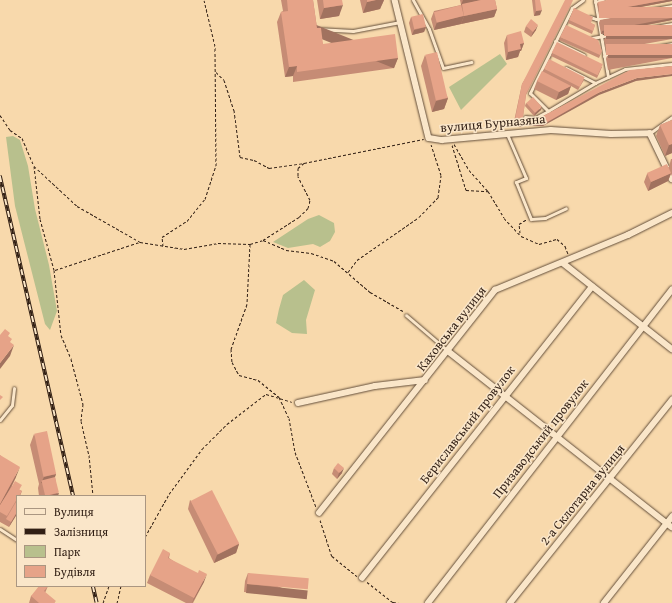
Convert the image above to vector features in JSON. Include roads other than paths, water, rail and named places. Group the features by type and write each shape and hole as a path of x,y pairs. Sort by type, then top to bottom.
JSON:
{"street":[{"name":"вулиця Бурназяна","path":"395,0 429,138 450,139 551,130 611,134 650,133"},
{"path":"650,133 672,179"},
{"name":"Каховська вулиця","path":"319,513 495,290 552,265 570,260 672,213"},
{"path":"563,263 672,349"},
{"name":"Бериславський провулок","path":"362,578 504,395 592,287"},
{"name":"Призаводський провулок","path":"428,603 672,290"},
{"path":"448,351 556,437 612,478 672,527"},
{"path":"298,403 375,386 425,380"},
{"name":"2-а Склотарна вулиця","path":"510,603 612,478 672,400"},
{"path":"604,603 672,516"}],"lane":[{"path":"413,0 429,29 443,68 471,62"},
{"path":"548,111 530,93 572,8 583,0"},
{"path":"603,0 595,1 596,19 608,77"},
{"path":"584,14 596,19 672,6"},
{"path":"572,8 578,11"},
{"path":"315,22 316,29 353,31 400,22"},
{"path":"589,36 600,38 672,24"},
{"path":"563,25 570,28"},
{"path":"555,41 587,56"},
{"path":"604,56 672,44"},
{"path":"546,58 553,61"},
{"path":"599,63 605,66"},
{"path":"525,116 535,118 595,83 625,69 672,64"},
{"path":"560,65 595,83"},
{"path":"538,75 544,78"},
{"path":"569,91 575,94"},
{"path":"650,133 672,117"},
{"path":"507,134 526,178 516,182 530,217 546,218 566,208"},
{"path":"406,315 448,351"},
{"path":"0,420 12,405 14,388"},
{"path":"0,529 16,539"}],"railway":[{"path":"0,176 73,495"},
{"path":"93,587 97,603"}]}
